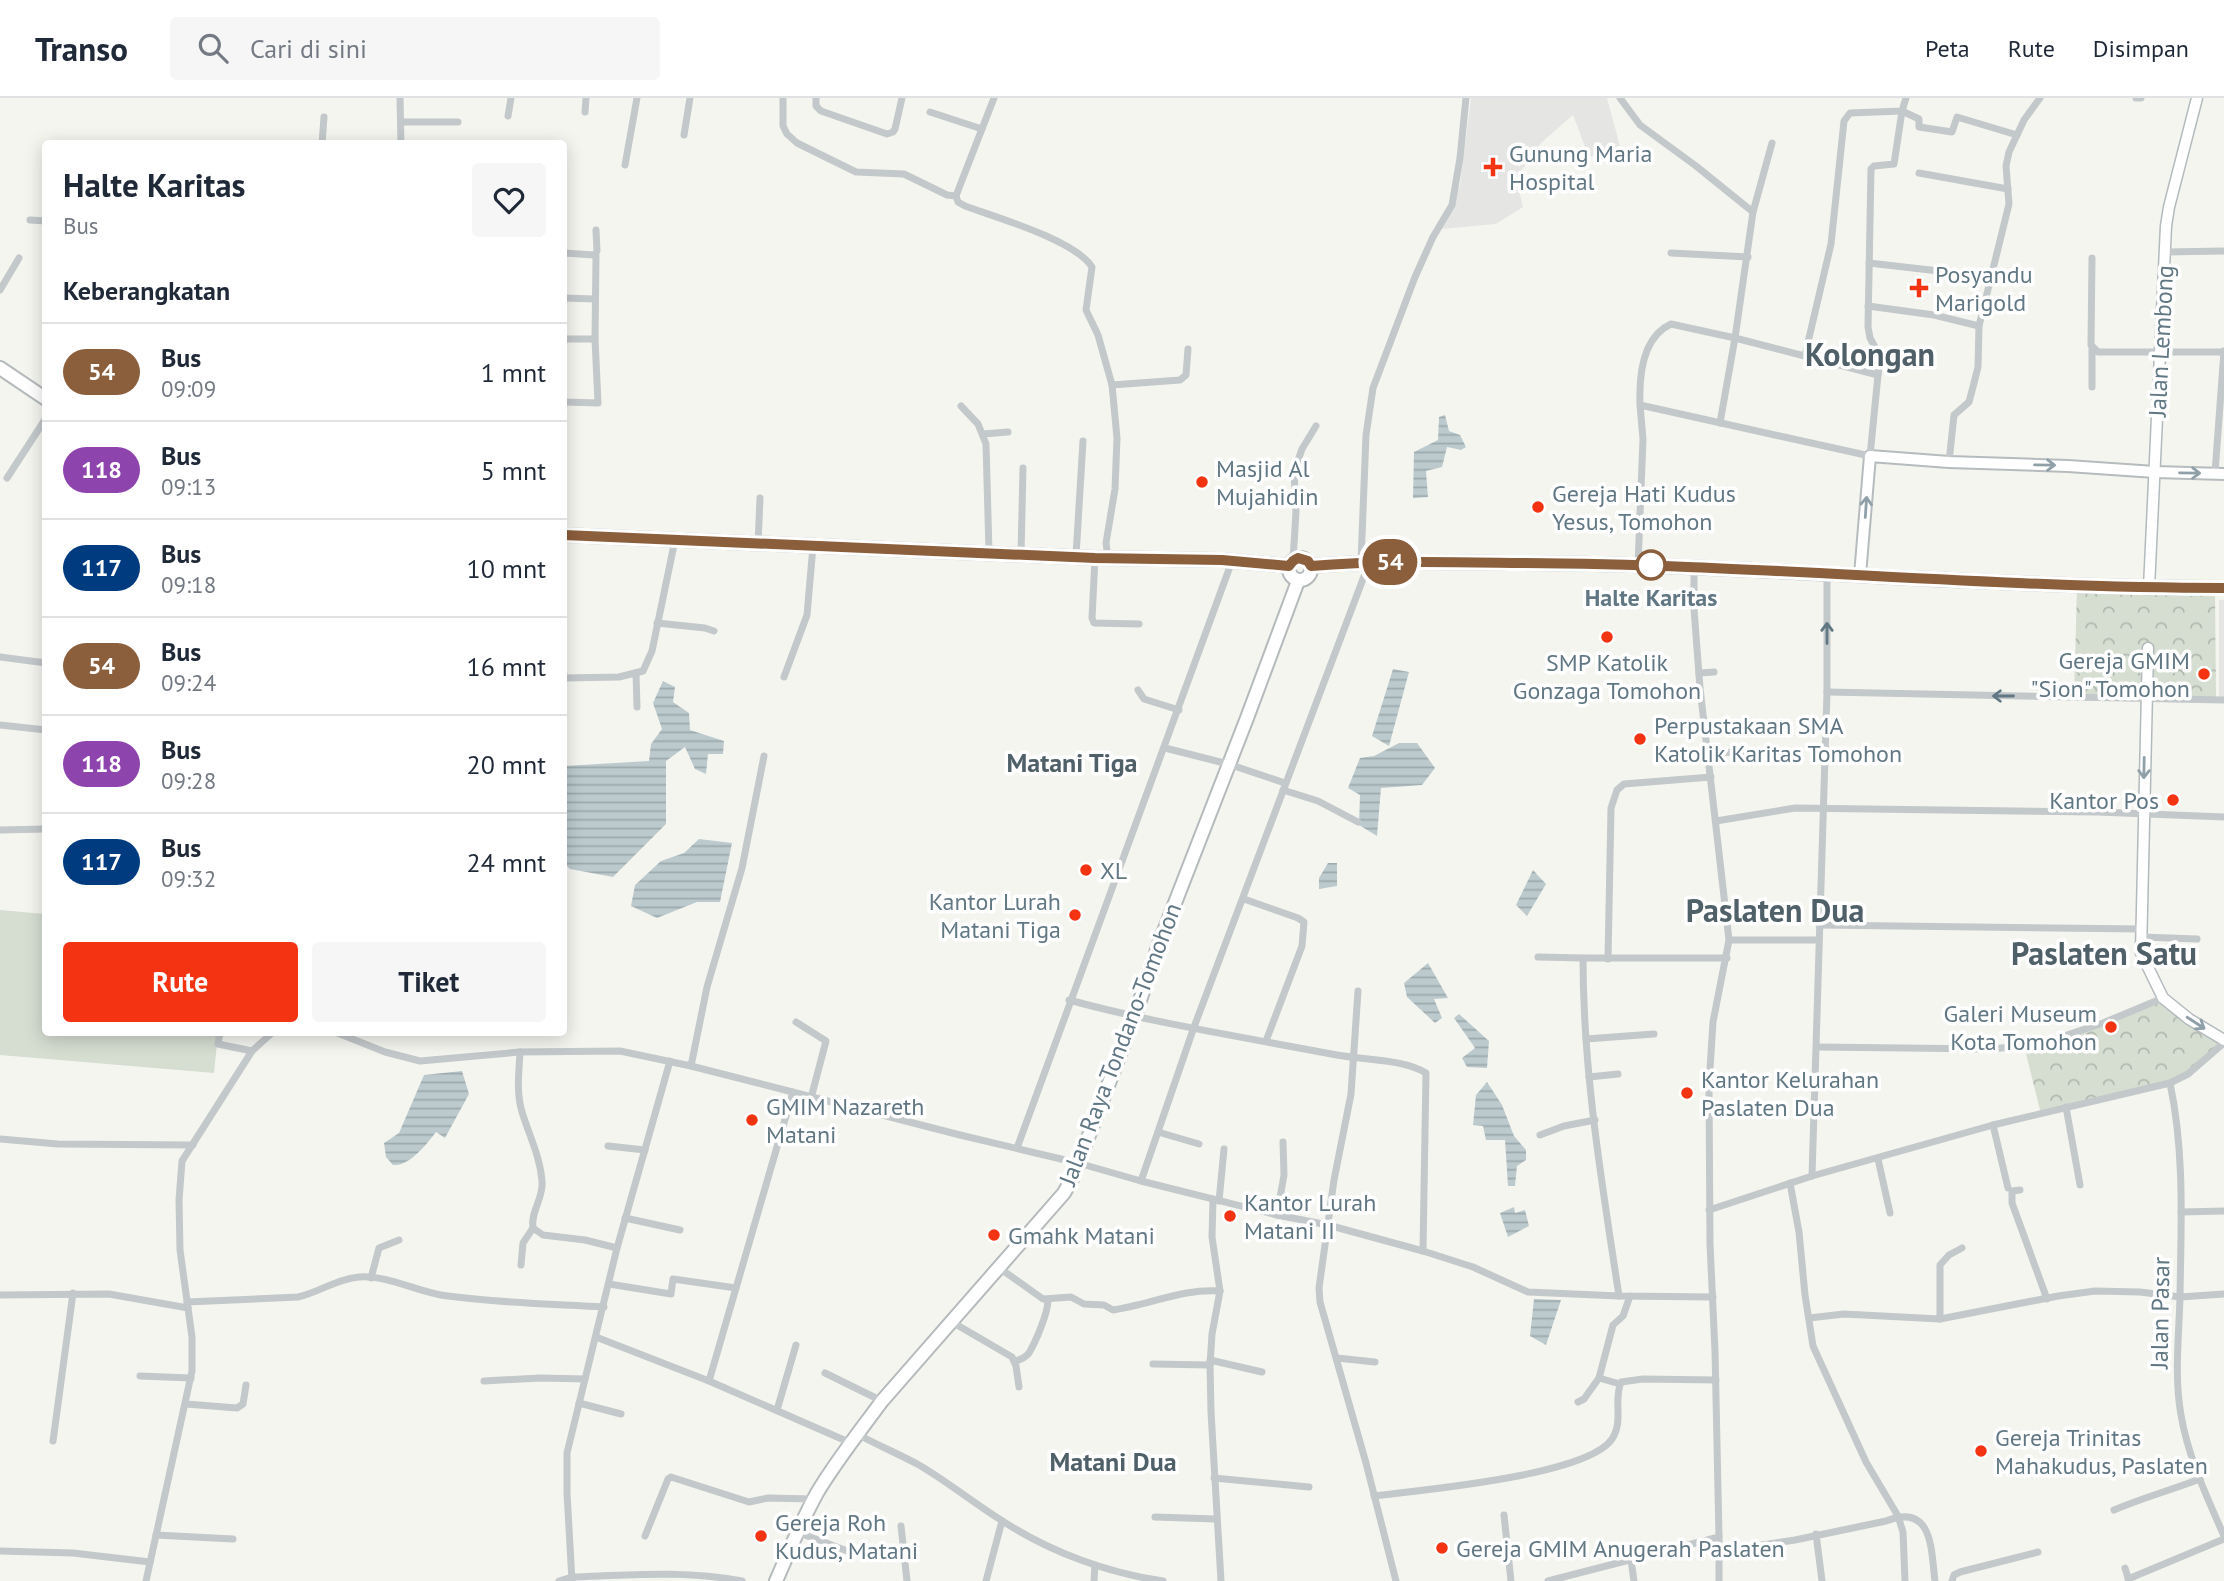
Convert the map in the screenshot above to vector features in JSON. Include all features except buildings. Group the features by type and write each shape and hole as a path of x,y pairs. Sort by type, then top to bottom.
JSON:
{"highway":[{"path":"0,368 42,396"},
{"path":"567,535 1101,558 1291,563 1302,558 1311,566 1311,573 1307,578 1298,581 1290,575 1291,563"},
{"path":"1311,566 1365,562 1639,565 2035,584 2224,588"},
{"name":"Jalan Raya Tondano-Tomohon","path":"776,1581 814,1499 854,1438 882,1401 1065,1193 1298,581"}],"main road":[{"name":"Jalan Lembong","path":"2149,588 2169,206 2197,98"},
{"path":"1860,575 1870,456 1949,462 2220,473"},
{"path":"2148,648 2141,953 2163,998 2189,1020 2224,1042"}],"street":[{"path":"400,98 401,140"},
{"path":"508,116 512,98"},
{"path":"585,112 586,98"},
{"path":"625,165 637,98"},
{"path":"684,135 690,98"},
{"path":"783,98 783,126 797,143 856,172 904,174 947,195 956,196"},
{"path":"816,98 816,106 821,111 887,134 895,129 902,98"},
{"path":"994,98 956,196 957,202 1038,232 1089,262 1092,274 1086,310 1102,348 1112,385 1117,438 1115,489 1092,618 1094,623 1139,624"},
{"path":"1141,1181 1194,1027 1244,899 1365,562 1366,435 1373,387 1415,276 1452,205 1466,98"},
{"path":"1620,98 1640,125 1753,212"},
{"path":"1640,405 1870,456 1880,356 1870,338 1868,306 1871,169 1874,166 1894,164 1906,98"},
{"path":"1949,462 1954,415 1969,402 1978,367 1979,326 2008,204 2006,166 2024,120 2040,98"},
{"path":"1805,355 1831,244 1844,121 1850,113 1902,111 1919,119 1919,127 1952,132 1957,117 2017,135"},
{"path":"930,112 982,129"},
{"path":"321,140 324,117"},
{"path":"401,122 458,122"},
{"path":"1720,423 1753,212 1772,143"},
{"path":"1919,173 2008,189"},
{"path":"30,220 42,221"},
{"path":"567,402 598,403 595,339 596,230"},
{"path":"2165,252 2224,251"},
{"path":"567,253 595,255"},
{"path":"1671,253 1748,257"},
{"path":"0,290 19,258"},
{"path":"2092,258 2092,387"},
{"path":"1869,263 1991,277"},
{"path":"567,298 595,299"},
{"path":"1868,306 1934,315 1979,326"},
{"path":"1639,565 1643,439 1640,380 1642,365 1651,344 1666,326 1676,325 1735,338 1878,376"},
{"path":"567,339 595,339"},
{"path":"2092,347 2098,352 2224,351 2220,473"},
{"path":"1112,385 1180,380 1186,375 1188,349"},
{"path":"961,406 983,434 987,463 989,552"},
{"path":"8,478 42,424"},
{"path":"1291,563 1296,512 1294,472 1302,449 1316,426"},
{"path":"983,434 1008,432"},
{"path":"1076,556 1083,441"},
{"path":"1021,554 1023,468"},
{"path":"758,544 760,498"},
{"path":"567,678 619,677 643,670 648,662 675,540"},
{"path":"784,677 809,604 813,546"},
{"path":"1017,1148 1127,841 1165,748 1232,561"},
{"path":"1694,567 1699,673 1729,940 1713,1022 1709,1097 1709,1210 1716,1380 1719,1581"},
{"path":"1812,1176 1828,573"},
{"path":"657,623 714,631"},
{"path":"0,657 42,662"},
{"path":"1699,673 1714,672"},
{"path":"636,673 636,707"},
{"path":"1138,690 1144,699 1179,710"},
{"path":"1826,692 2224,701"},
{"path":"0,725 42,730"},
{"path":"1165,748 1228,764 1318,801 1358,822"},
{"path":"1708,751 1755,754"},
{"path":"691,1066 707,987 742,867 764,756"},
{"path":"1608,959 1611,808 1617,790 1624,784 1711,777"},
{"path":"1716,821 1786,808 2097,812 2224,817"},
{"path":"0,830 42,829"},
{"path":"1244,899 1304,922 1302,946 1266,1041"},
{"path":"1819,925 2142,933 2197,939"},
{"path":"1729,940 1819,940"},
{"path":"1538,957 1727,958"},
{"path":"1583,958 1589,1077 1619,1296"},
{"path":"1358,991 1351,1094 1338,1158 1319,1288 1320,1302 1396,1581"},
{"path":"1817,1047 1990,1049 2024,1046 2043,1043 2104,1023 2163,998"},
{"path":"1069,1000 1354,1058 1414,1066 1426,1073 1423,1251"},
{"path":"796,1022 826,1041 811,1098"},
{"path":"1586,1039 1654,1034"},
{"path":"219,1036 218,1044 252,1051"},
{"path":"146,1581 191,1378 188,1305 180,1250 179,1199 183,1161 252,1051 269,1036"},
{"path":"345,1036 385,1052 420,1061 520,1052 620,1051 691,1066 1423,1251 1473,1267 1528,1292 1713,1297"},
{"path":"1709,1210 1812,1176 1993,1125 2170,1083 2188,1074 2224,1042"},
{"path":"520,1052 519,1096 542,1178 541,1194 532,1218 533,1228 523,1243 521,1265"},
{"path":"572,1579 567,1453 617,1248 670,1061"},
{"path":"1589,1077 1618,1074"},
{"name":"Jalan Pasar","path":"2170,1083 2182,1189 2178,1374 2180,1412 2200,1479 2224,1538"},
{"path":"709,1381 793,1092"},
{"path":"2066,1107 2080,1185"},
{"path":"1540,1135 1564,1126 1594,1120"},
{"path":"1993,1125 2008,1188"},
{"path":"1158,1132 1199,1144"},
{"path":"0,1139 58,1144 193,1145"},
{"path":"1277,1215 1284,1175 1283,1142"},
{"path":"608,1146 645,1150"},
{"path":"1221,1581 1210,1363 1220,1292 1212,1237 1224,1149"},
{"path":"1878,1159 1890,1213"},
{"path":"1790,1183 1813,1346 1866,1462 1898,1516 1903,1532 1905,1581"},
{"path":"2020,1190 2012,1191 2012,1203 2048,1299"},
{"path":"2181,1212 2224,1211"},
{"path":"625,1218 680,1230"},
{"path":"533,1228 542,1235 585,1240 617,1248"},
{"path":"371,1278 379,1248 399,1240"},
{"path":"1940,1319 1940,1265 1949,1255 1962,1248"},
{"path":"998,1267 1043,1299 1071,1297 1084,1304 1104,1304 1114,1310 1188,1293 1220,1292"},
{"path":"0,1296 109,1294 188,1305 298,1297 347,1279 371,1278 444,1296 604,1307"},
{"path":"609,1284 671,1294 673,1279 736,1288"},
{"path":"1810,1318 1843,1314 1940,1319 2048,1299 2114,1291 2180,1297 2224,1294"},
{"path":"53,1441 73,1293"},
{"path":"1578,1402 1584,1399 1599,1378 1613,1325 1623,1316 1629,1296"},
{"path":"1014,1361 1028,1353 1047,1311 1048,1300"},
{"path":"952,1322 1006,1352 1014,1361 1019,1387"},
{"path":"596,1336 920,1466 1002,1521 1049,1547 1095,1565 1163,1581"},
{"path":"777,1410 796,1345"},
{"path":"1336,1358 1375,1362"},
{"path":"1153,1364 1210,1363 1262,1372"},
{"path":"825,1373 882,1401"},
{"path":"140,1376 191,1378"},
{"path":"1599,1378 1620,1384 1643,1379 1716,1380"},
{"path":"484,1381 586,1379"},
{"path":"1374,1496 1485,1483 1552,1468 1594,1453 1609,1443 1615,1434 1619,1421 1620,1384"},
{"path":"186,1404 237,1408 243,1404 246,1385"},
{"path":"579,1403 621,1414"},
{"path":"645,1536 671,1477 749,1502 768,1498 814,1499"},
{"path":"1214,1478 1309,1488"},
{"path":"2114,1510 2200,1479"},
{"path":"1504,1515 1511,1581"},
{"path":"1720,1551 1782,1542 1886,1521 1898,1516 1909,1517 1928,1535 1933,1551 1935,1581"},
{"path":"1155,1517 1216,1519"},
{"path":"986,1581 1002,1521"},
{"path":"901,1526 907,1581"},
{"path":"797,1532 850,1552"},
{"path":"1816,1534 1822,1581"},
{"path":"156,1535 233,1539"},
{"path":"1548,1581 1719,1537"},
{"path":"2125,1568 2129,1580 2224,1538"},
{"path":"0,1551 73,1553 150,1562"},
{"path":"1952,1581 1954,1575 1960,1572 2038,1552"},
{"path":"1631,1560 1634,1581"},
{"path":"1094,1581 1095,1565"},
{"path":"1590,1570 1593,1581"},
{"path":"559,1581 654,1573 714,1576 742,1581"}],"shaded area":[{"name":"Gunung Maria Hospital","path":"1471,98 1607,98 1620,146 1589,157 1573,115 1541,143 1516,178 1523,207 1496,224 1441,229 1460,185"},
{"path":"1445,415 1449,431 1460,435 1466,447 1461,450 1447,447 1442,467 1426,471 1428,497 1413,498 1414,452 1438,440 1439,417"},
{"path":"2219,600 2224,600 2224,699 2219,699"},
{"path":"1393,669 1409,672 1389,746 1372,736"},
{"path":"663,681 675,687 673,702 689,713 690,730 724,741 723,754 708,754 706,774 695,769 685,747 666,761 666,824 613,877 570,869 567,866 567,766 649,761 651,744 662,729 653,703"},
{"path":"1399,743 1417,743 1435,768 1422,785 1381,788 1377,836 1359,825 1360,795 1348,788 1360,758 1374,756"},
{"path":"699,839 732,843 720,902 697,902 657,918 631,906 635,885 661,861 684,853"},
{"path":"1328,863 1337,863 1337,886 1319,889 1319,878"},
{"path":"1533,870 1546,884 1527,916 1516,905"},
{"path":"1428,963 1448,998 1434,999 1442,1018 1435,1023 1407,997 1404,983"},
{"path":"1459,1014 1489,1041 1487,1068 1467,1067 1462,1058 1475,1048 1454,1018"},
{"path":"462,1071 469,1094 445,1138 436,1132 411,1159 393,1165 386,1157 384,1143 399,1133 424,1075"},
{"path":"1487,1082 1502,1105 1514,1136 1526,1150 1526,1160 1517,1166 1515,1186 1508,1186 1505,1140 1486,1140 1483,1126 1473,1125 1476,1095"},
{"path":"1514,1207 1515,1213 1525,1210 1529,1226 1508,1237 1500,1213"},
{"path":"1534,1299 1561,1300 1546,1345 1530,1336"}],"green space":[{"path":"2077,586 2215,588 2216,700 2074,697"},
{"path":"0,910 42,914 42,1036 218,1036 214,1073 0,1055"},
{"path":"2163,998 2224,1040 2206,1061 2170,1083 2041,1114 2024,1046 2043,1043"}],"bus line":[{"name":"54","path":"567,535 1095,558 1222,560 1289,566 1298,558 1308,561 1311,566 1361,562 1576,563 2035,584 2224,588"}],"place":[{"name":"Gunung Maria Hospital","path":"1493,167"},
{"name":"Posyandu Marigold","path":"1919,288"},
{"name":"Masjid Al Mujahidin","path":"1202,482"},
{"name":"Gereja Hati Kudus Yesus, Tomohon","path":"1538,507"},
{"name":"Halte Karitas","path":"1651,565"},
{"name":"SMP Katolik Gonzaga Tomohon","path":"1607,637"},
{"name":"Gereja GMIM \"Sion\" Tomohon","path":"2204,674"},
{"name":"Perpustakaan SMA Katolik Karitas Tomohon","path":"1640,739"},
{"name":"Kantor Pos","path":"2173,800"},
{"name":"XL","path":"1086,870"},
{"name":"Kantor Lurah Matani Tiga","path":"1075,915"},
{"name":"Galeri Museum Kota Tomohon","path":"2111,1027"},
{"name":"Kantor Kelurahan Paslaten Dua","path":"1687,1093"},
{"name":"GMIM Nazareth Matani","path":"752,1120"},
{"name":"Kantor Lurah Matani II","path":"1230,1216"},
{"name":"Gmahk Matani","path":"994,1235"},
{"name":"Gereja Trinitas Mahakudus, Paslaten","path":"1981,1451"},
{"name":"Gereja Roh Kudus, Matani","path":"761,1536"},
{"name":"Gereja GMIM Anugerah Paslaten","path":"1442,1548"}],"district":[{"name":"Kolongan","path":"1870,354"},
{"name":"Matani Tiga","path":"1072,762"},
{"name":"Paslaten Dua","path":"1775,910"},
{"name":"Paslaten Satu","path":"2104,953"},
{"name":"Matani Dua","path":"1113,1461"}]}
